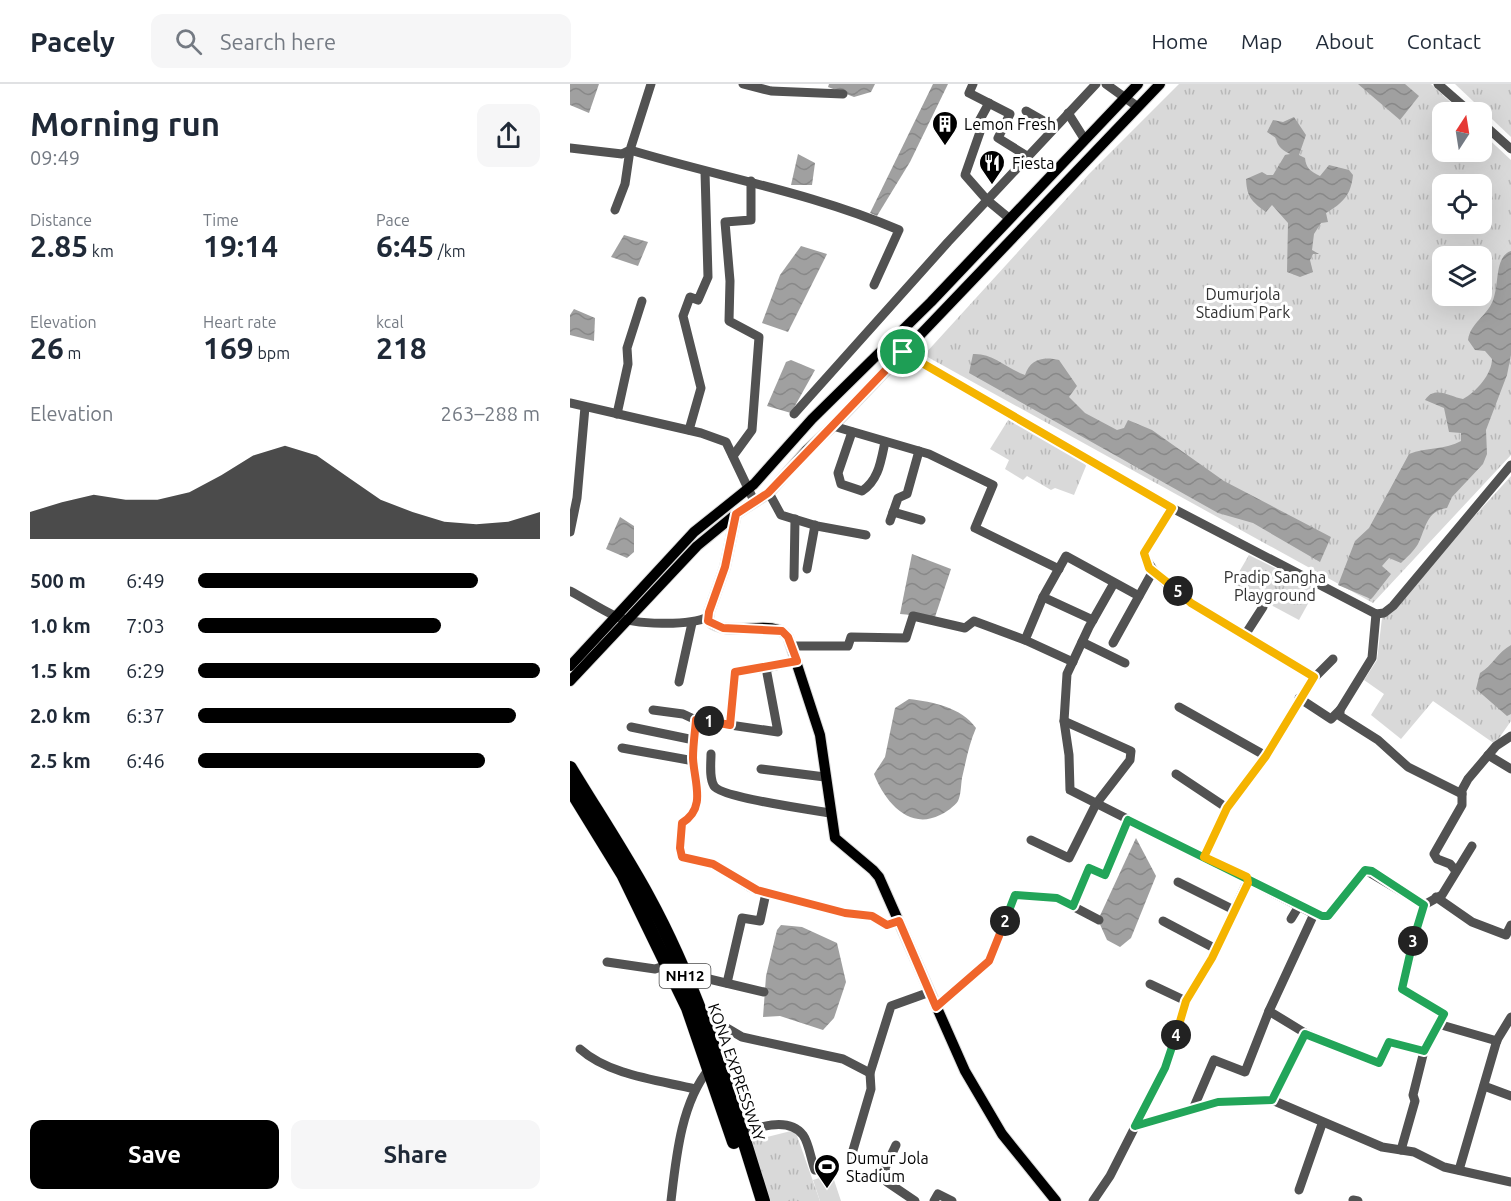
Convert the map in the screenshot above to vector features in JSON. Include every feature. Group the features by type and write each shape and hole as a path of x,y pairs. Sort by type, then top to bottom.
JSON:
{"highway":[{"name":"KONA EXPRESSWAY","path":"570,768 648,897 689,987 763,1201"},
{"name":"KONA EXPRESSWAY","path":"570,788 623,874 688,1008 754,1201"}],"main road":[{"path":"570,666 694,532 748,489 812,419 931,302 1138,84"},
{"path":"570,681 630,620 697,546 736,514 768,493 1160,84"},
{"path":"736,514 723,573 708,617 711,624 723,628 782,631 792,645 820,735 835,838 873,870 899,921 965,1071 1002,1134 1056,1201"}],"street":[{"path":"615,210 625,184 630,150 651,84"},
{"path":"743,84 771,91 843,94"},
{"path":"973,84 969,93 1010,114 998,138 1027,156"},
{"path":"794,414 1027,156 1096,84"},
{"path":"1106,84 1138,107"},
{"path":"1438,84 1459,102"},
{"path":"989,103 978,123 980,132 965,175 987,200 1010,219"},
{"path":"1026,111 1054,127"},
{"path":"1068,113 1085,140"},
{"path":"1492,132 1511,149"},
{"path":"570,148 622,154 630,150 855,211 899,230 874,285"},
{"path":"689,430 700,388 682,316 690,297 698,300 708,277 705,172"},
{"path":"733,456 752,430 759,337 729,321 730,281 725,222 751,220 751,181"},
{"path":"617,414 628,364 627,348 642,301"},
{"path":"903,352 1172,508 1376,614 1384,613 1393,606 1511,465"},
{"path":"570,403 689,430 726,442 755,503"},
{"path":"570,532 577,498 585,407"},
{"path":"833,426 919,452 993,485 975,528 1059,569"},
{"path":"852,432 838,473 841,484 862,491 871,485 877,474 885,442"},
{"path":"919,452 907,494 898,498 892,517 921,520"},
{"path":"768,493 779,514 814,525 866,535"},
{"path":"1172,508 1144,553 1153,571 1191,603 1314,677"},
{"path":"794,577 795,519"},
{"path":"807,569 814,525"},
{"path":"1025,640 1043,597 1066,556 1139,596"},
{"path":"1113,643 1153,571"},
{"path":"1114,583 1067,674 1064,721 1069,755 1069,787 1096,804 1314,914 1328,916 1365,870 1424,905"},
{"path":"570,591 617,617 630,620 692,623 708,617"},
{"path":"1043,597 1093,620"},
{"path":"1245,635 1263,607"},
{"path":"1299,698 1331,719 1340,710 1372,658 1376,614"},
{"path":"792,645 848,646 851,637 906,639 913,616 965,628 974,621 1025,640 1073,662"},
{"path":"680,682 692,623"},
{"path":"1082,642 1125,663"},
{"path":"1204,857 1227,808 1266,756 1299,698 1314,677 1333,659"},
{"path":"730,725 734,674 738,671 766,669 797,661"},
{"path":"653,710 683,714 696,720 778,732 766,669"},
{"path":"1179,707 1266,756"},
{"path":"1340,710 1340,716 1378,740 1408,767 1462,794"},
{"path":"696,720 693,761 696,811 682,823 680,848 682,857 713,864 751,888 766,893 845,913 872,916 887,925 899,921"},
{"path":"1031,840 1070,858 1096,804 1130,760 1131,751 1064,721"},
{"path":"631,727 694,740"},
{"path":"1456,871 1450,864 1437,860 1434,854 1462,805 1462,794 1468,779 1488,755 1511,736"},
{"path":"622,748 693,761"},
{"path":"711,754 712,784 716,789 735,796 830,813"},
{"path":"1488,755 1511,770"},
{"path":"761,770 825,777"},
{"path":"1176,774 1227,808"},
{"path":"1073,906 1089,868 1105,875 1128,820"},
{"path":"1401,1150 1415,1101 1413,1095 1424,1051 1444,1014 1402,989 1424,905 1442,895 1472,846"},
{"path":"1093,1201 1110,1176 1165,1068 1186,1001 1216,949 1248,880"},
{"path":"1178,882 1234,910"},
{"path":"727,983 742,918 760,921 766,893"},
{"path":"936,1007 989,961 1015,895 1057,898 1099,920"},
{"path":"1436,897 1472,922 1506,935 1511,925"},
{"path":"1291,919 1299,906"},
{"path":"1193,1109 1214,1060 1245,1072 1269,1011 1314,914"},
{"path":"1163,921 1216,949"},
{"path":"607,962 655,969 667,964"},
{"path":"689,987 709,979 764,992"},
{"path":"1150,984 1186,1001"},
{"path":"851,1157 871,1089 870,1072 891,1006 930,992"},
{"path":"1269,1011 1305,1034 1379,1063 1389,1042 1424,1051"},
{"path":"1459,1170 1497,1041 1511,1017"},
{"path":"1438,1024 1497,1041"},
{"path":"706,1032 725,1028 741,1037 843,1059 870,1072"},
{"path":"1272,1100 1305,1034"},
{"path":"580,1049 592,1060 623,1071 695,1089"},
{"path":"671,1201 677,1154 695,1089 709,1069"},
{"path":"1484,1086 1511,1096"},
{"path":"1135,1126 1218,1102 1272,1100 1323,1124 1382,1147 1414,1152 1444,1167 1511,1182"},
{"path":"740,1132 772,1124 783,1125 799,1132 804,1136 815,1170"},
{"path":"1299,1190 1323,1124"},
{"path":"896,1145 885,1168 886,1182 915,1201"},
{"path":"934,1201 938,1194 952,1201"}],"green space":[{"name":"Dumurjola Stadium Park","path":"1179,84 1431,84 1450,102 1432,102 1432,162 1492,162 1492,142 1511,160 1511,455 1373,603 924,355 1089,174"},
{"path":"1455,84 1511,84 1511,137 1492,119 1492,102 1474,102"},
{"path":"1010,417 1084,460 1086,466 1074,495 1055,488 1051,490 1027,476 1023,480 1005,469 1009,460 990,449"},
{"path":"1511,476 1511,721 1495,744 1433,701 1401,739 1371,715 1384,694 1364,680 1377,660 1382,618"},
{"name":"Pradip Sangha Playground","path":"1249,555 1313,587 1315,591 1299,620 1232,584"},
{"path":"795,1130 820,1201 769,1201 747,1142"},
{"name":"Dumur Jola Stadium","path":"832,1174 841,1201 820,1201 813,1180"}],"water":[{"path":"570,84 599,84 589,113 570,105"},
{"path":"829,84 875,84 871,92 854,97 828,87"},
{"path":"933,84 948,84 910,162 877,216 870,213"},
{"path":"1358,84 1405,84 1419,96 1400,120"},
{"path":"1294,117 1306,135 1299,155 1305,158 1309,169 1320,176 1329,165 1349,170 1353,175 1345,198 1326,213 1328,222 1321,223 1314,234 1312,250 1319,254 1313,254 1310,260 1313,272 1300,277 1287,272 1288,223 1272,205 1266,212 1253,201 1247,190 1246,179 1262,172 1273,175 1285,155 1290,154 1281,148 1276,138 1267,132 1273,120 1283,122"},
{"path":"798,154 815,163 812,185 791,185"},
{"path":"624,235 648,242 638,266 611,257"},
{"path":"801,246 827,254 788,332 762,323 780,275"},
{"path":"1511,251 1511,355 1507,375 1486,430 1487,454 1483,464 1452,497 1447,508 1431,516 1418,544 1408,556 1401,563 1389,558 1382,566 1391,574 1371,599 1338,585 1355,541 1369,528 1409,454 1449,446 1461,441 1461,433 1449,432 1444,408 1425,400 1433,393 1443,393 1463,399 1478,387 1489,371 1492,359 1485,351 1475,350 1468,340 1473,328 1492,306 1498,271 1502,258"},
{"path":"574,309 595,318 594,341 570,335 570,315"},
{"path":"973,354 993,358 1025,375 1030,365 1038,360 1048,358 1059,360 1077,386 1069,397 1085,413 1117,430 1124,428 1128,420 1152,430 1224,481 1331,537 1320,562 1253,523 1218,513 969,373"},
{"path":"791,360 815,370 791,413 767,406 786,362"},
{"path":"620,517 634,526 634,552 627,558 606,549"},
{"path":"912,554 951,569 935,617 900,614"},
{"path":"1511,645 1511,714 1507,716 1476,689 1480,673"},
{"path":"909,699 955,710 976,728 971,740 958,801 944,813 928,819 908,816 899,810 884,794 874,774 885,757 895,708"},
{"path":"1136,838 1156,876 1131,938 1120,947 1107,940 1098,920"},
{"path":"781,925 802,927 837,943 846,982 834,1018 823,1030 780,1016 763,1017 766,976 777,930"}],"place":[{"name":"Lemon Fresh","path":"945,147"},
{"name":"Fiesta","path":"992,186"},
{"name":"Dumur Jola Stadium","path":"827,1190"}],"route":[{"path":"903,352 768,493 736,514 725,567 708,621 723,628 782,631 788,637 797,661 766,669 735,672 730,725 696,720 693,758 698,786 696,811 682,823 680,848 682,857 686,860 701,860 713,864 751,888 768,894 845,913 872,916 887,925 899,921 936,1007 989,961 1015,895 1057,898 1073,906 1089,868 1105,875 1128,820 1201,856 1247,877 1248,880 1314,914 1322,916 1328,916 1365,870 1372,871 1402,893 1424,905 1402,989 1444,1014 1424,1051 1389,1042 1379,1063 1305,1034 1272,1100 1218,1102 1135,1126 1165,1068 1186,1001 1212,958 1248,883 1247,877 1204,857 1227,808 1266,756 1299,698 1314,677 1191,603 1149,568 1144,553 1172,508 903,352"}]}
